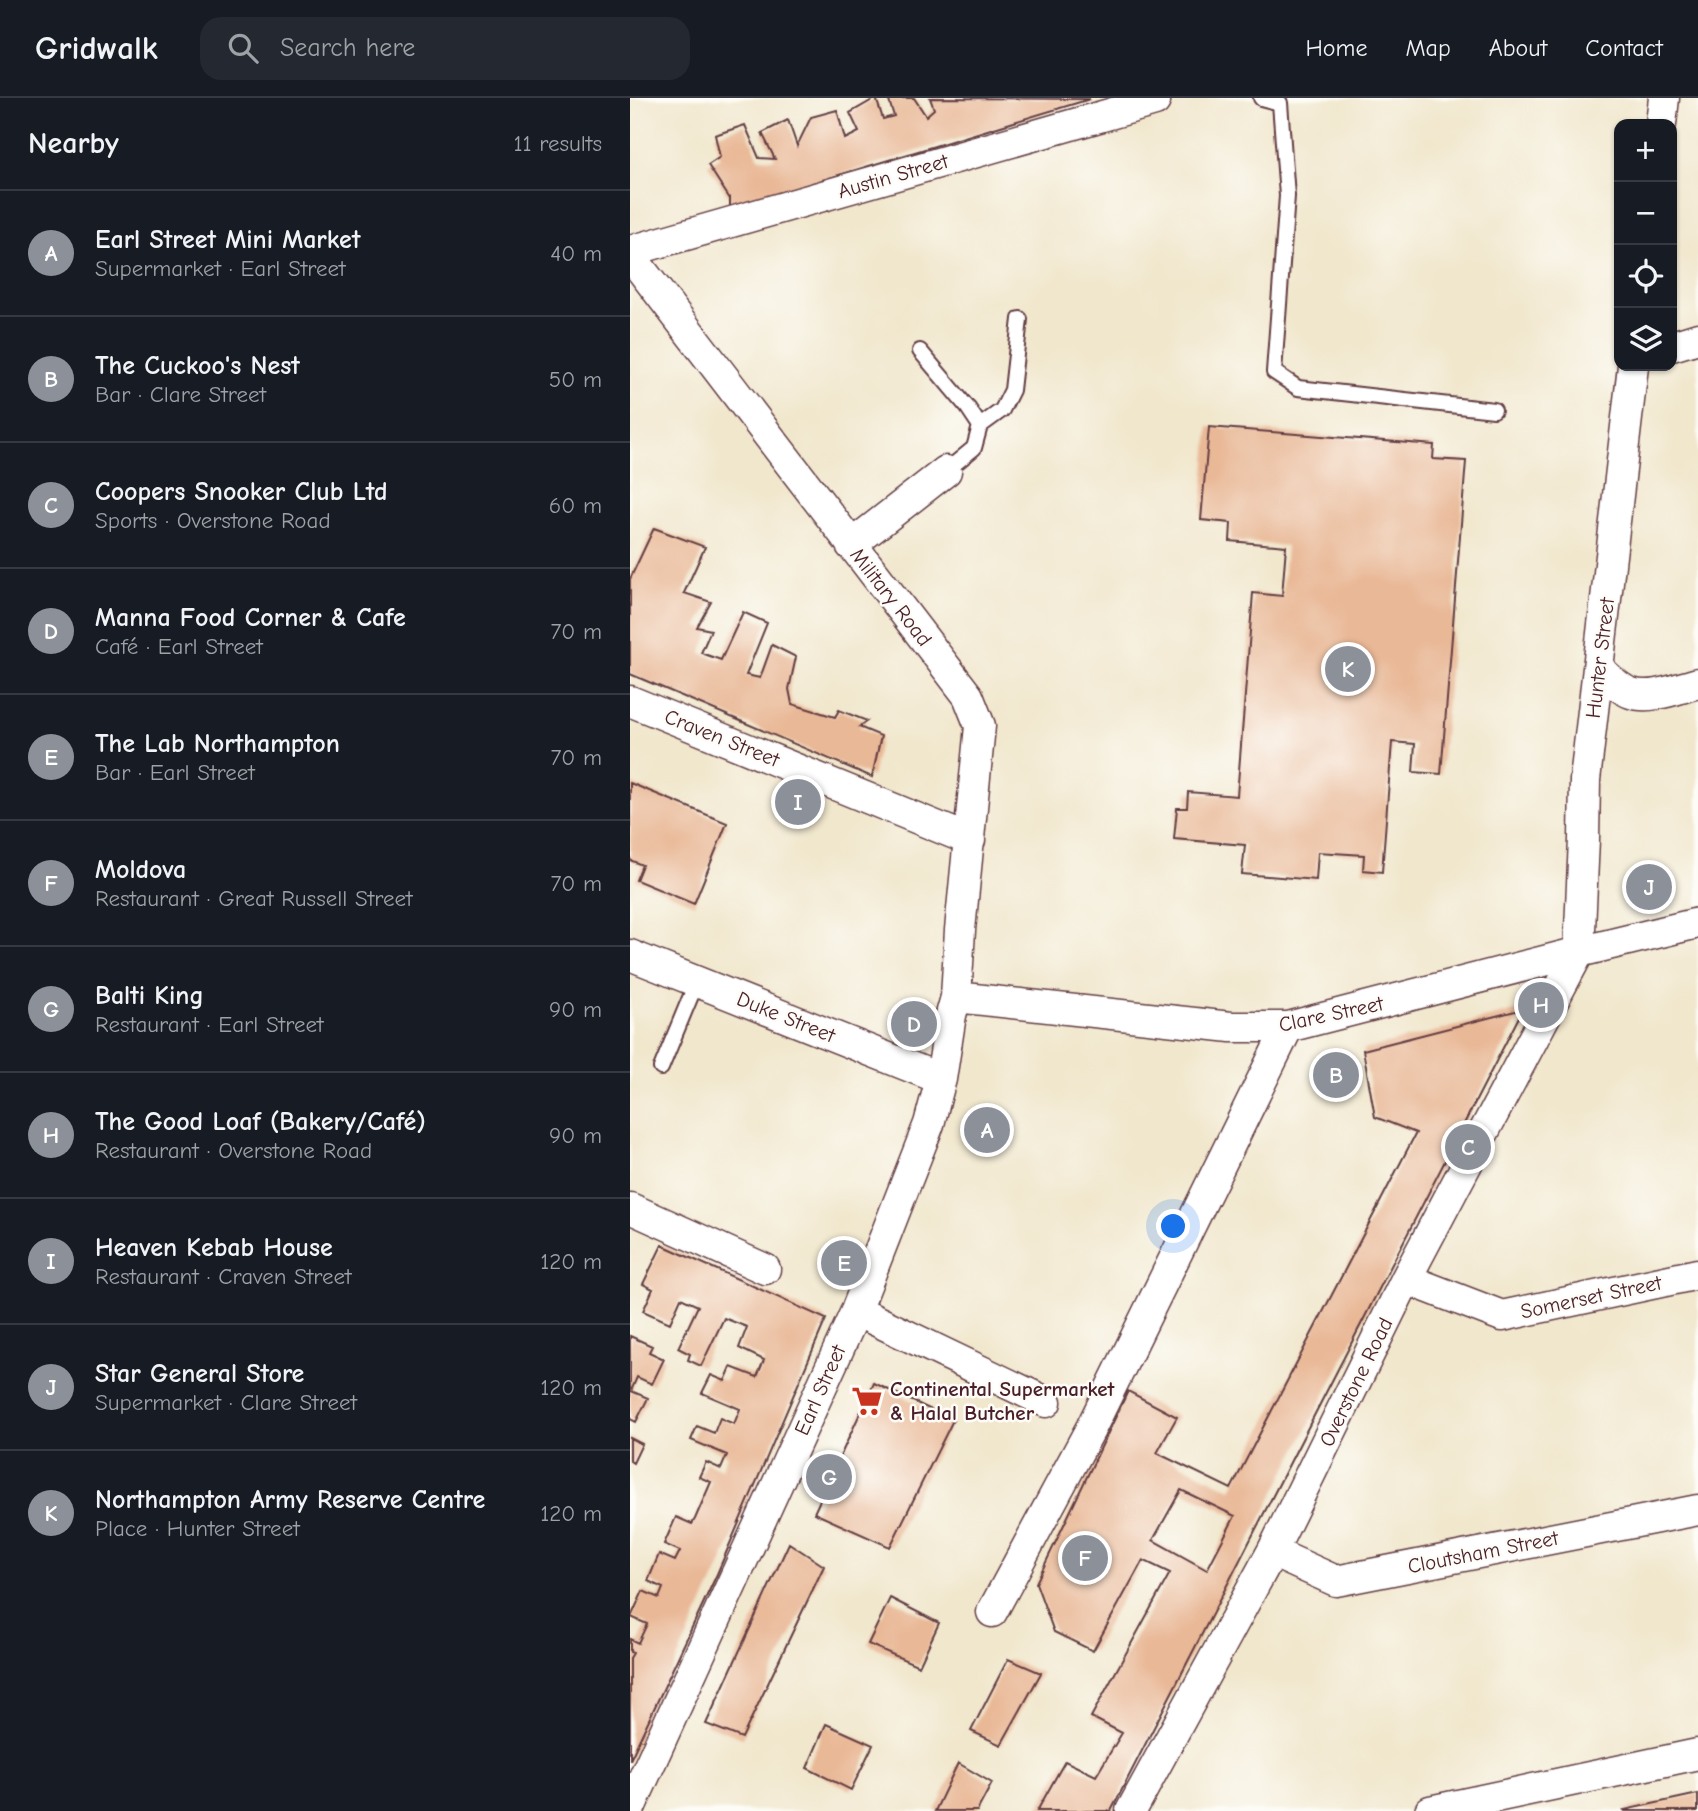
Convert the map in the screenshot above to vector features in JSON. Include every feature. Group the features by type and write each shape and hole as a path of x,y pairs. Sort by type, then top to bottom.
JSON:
{"street":[{"path":"1662,119 1664,98"},
{"name":"Austin Street","path":"630,253 1163,100"},
{"name":"Military Road","path":"630,253 968,696 980,726 956,997"},
{"path":"1677,344 1698,338"},
{"name":"Hunter Street","path":"1579,952 1585,780 1632,371"},
{"path":"851,545 946,471"},
{"path":"1599,669 1629,693 1643,695 1698,683"},
{"name":"Craven Street","path":"630,701 970,840"},
{"name":"Clare Street","path":"956,997 1231,1027 1288,1027 1698,923"},
{"name":"Overstone Road","path":"1131,1811 1272,1552 1406,1279 1579,952"},
{"name":"Duke Street","path":"630,955 941,1079"},
{"name":"Earl Street","path":"630,1808 856,1311 929,1124 941,1079 956,997"},
{"path":"992,1612 1091,1428 1288,1027"},
{"path":"633,1218 765,1269"},
{"name":"Somerset Street","path":"1406,1279 1502,1316 1698,1275"},
{"path":"856,1311 1046,1402"},
{"name":"Cloutsham Street","path":"1272,1552 1336,1581 1698,1510"},
{"path":"1430,1811 1698,1754"}],"lane":[{"path":"1261,98 1280,103 1287,196 1274,372 1298,388 1494,410"},
{"path":"946,471 974,448 980,426 1002,410 1012,390 1020,319"},
{"path":"920,351 980,426"},
{"path":"662,1068 697,981"}],"building":[{"path":"876,98 883,119 894,116 888,98 914,98 926,116 934,109 930,98 1090,99 730,208 730,199 708,165 720,157 715,135 745,125 759,158 775,159 762,133 788,120 797,146 811,117 837,110 845,139 859,132 850,113"},
{"path":"1209,427 1434,445 1433,459 1466,461 1441,774 1413,772 1415,744 1392,742 1382,872 1363,870 1364,855 1318,852 1316,880 1242,874 1245,845 1174,839 1177,808 1187,808 1188,792 1237,796 1253,593 1282,596 1286,546 1230,541 1231,523 1201,520"},
{"path":"654,528 705,547 684,593 711,602 697,627 711,630 701,653 721,660 743,612 767,623 746,675 760,678 772,645 796,657 789,689 792,704 835,717 839,710 867,721 859,727 881,736 872,777 630,674 630,579"},
{"path":"630,783 727,823 694,904 636,880 642,865 630,860"},
{"path":"1523,1009 1111,1811 1037,1811 1065,1761 1096,1776 1122,1733 1091,1717 1170,1573 1143,1560 1093,1651 1054,1632 1036,1583 1128,1391 1177,1417 1157,1453 1231,1489 1416,1133 1375,1117 1363,1050","holes":["1181,1490 1235,1516 1207,1570 1153,1540"]},
{"path":"662,1245 826,1319 717,1574 630,1760 630,1658 633,1653 630,1652 630,1639 638,1643 647,1624 631,1617 643,1591 659,1598 663,1588 648,1581 659,1554 675,1561 680,1551 664,1544 676,1517 692,1524 695,1519 711,1482 699,1477 706,1462 721,1469 727,1455 691,1440 697,1426 714,1433 720,1418 734,1424 740,1409 702,1393 711,1375 725,1381 731,1367 757,1377 764,1360 739,1348 747,1327 724,1318 701,1366 688,1360 690,1354 678,1348 698,1306 681,1298 670,1323 643,1311 653,1289 643,1284"},
{"path":"630,1336 652,1346 649,1352 664,1359 652,1384 637,1377 631,1391 648,1398 636,1422 630,1419"},
{"path":"874,1383 953,1420 890,1547 814,1513"},
{"path":"630,1438 642,1444 633,1463 630,1461"},
{"path":"789,1543 824,1566 742,1738 706,1724"},
{"path":"890,1598 939,1623 919,1666 868,1644"},
{"path":"1008,1659 1041,1673 1001,1745 971,1731"},
{"path":"826,1724 873,1745 851,1790 807,1768"},
{"path":"958,1763 992,1783 977,1811 935,1811"},
{"path":"1698,1794 1698,1811 1624,1810"}],"place":[{"name":"Northampton Army Reserve Centre","path":"1348,669"},
{"name":"Heaven Kebab House","path":"798,802"},
{"name":"Star General Store","path":"1649,887"},
{"name":"The Good Loaf (Bakery/Café)","path":"1541,1005"},
{"name":"Manna Food Corner & Cafe","path":"914,1024"},
{"name":"The Cuckoo's Nest","path":"1336,1075"},
{"name":"Earl Street Mini Market","path":"987,1130"},
{"name":"Coopers Snooker Club Ltd","path":"1468,1147"},
{"name":"The Lab Northampton","path":"844,1263"},
{"name":"Continental Supermarket & Halal Butcher","path":"867,1401"},
{"name":"Balti King","path":"829,1477"},
{"name":"Moldova","path":"1085,1558"}]}
